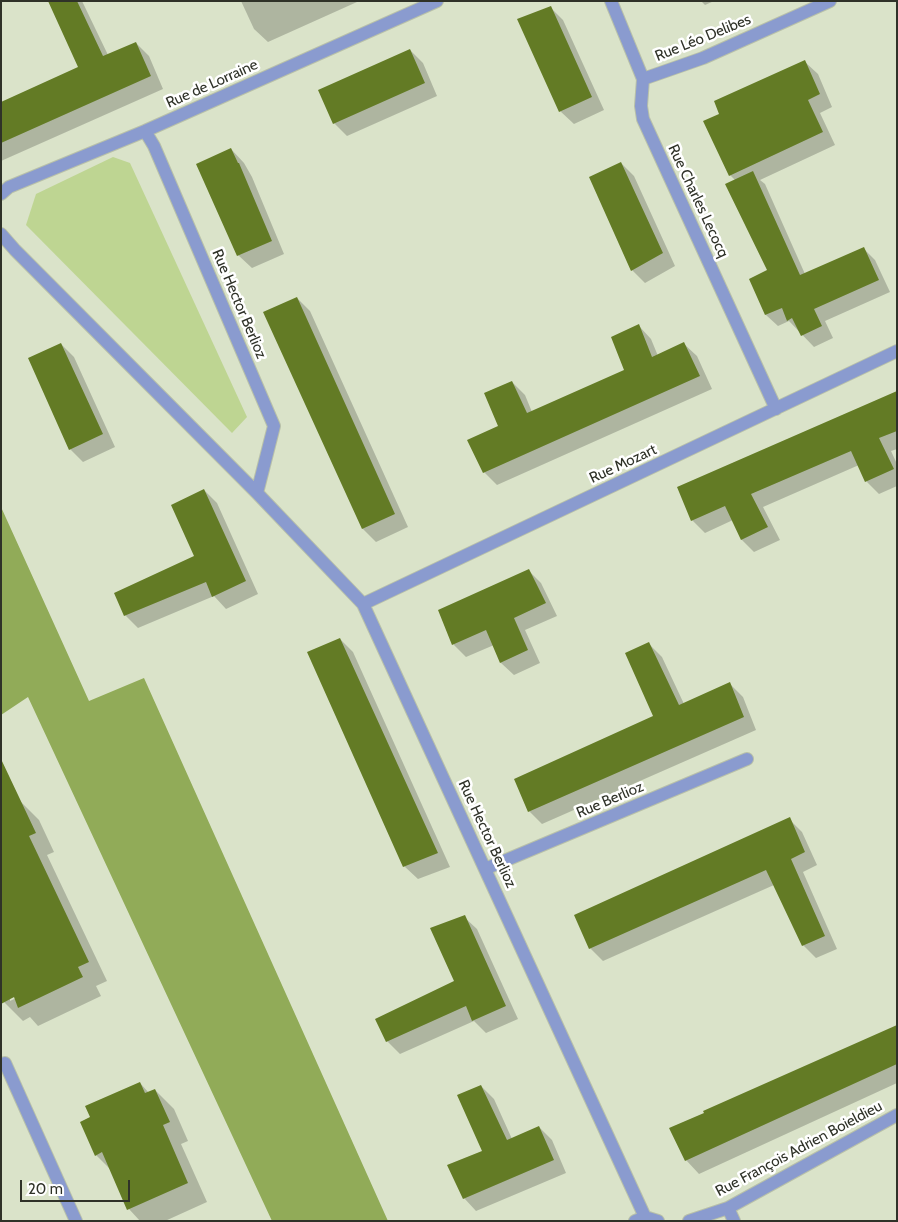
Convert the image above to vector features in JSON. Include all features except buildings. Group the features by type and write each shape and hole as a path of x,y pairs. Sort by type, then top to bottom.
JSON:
{"street":[{"name":"Rue de Lorraine","path":"1,194 10,187 146,131 436,1"},
{"name":"Rue Charles Lecocq","path":"610,1 643,79 641,106 643,119 776,410"},
{"name":"Rue Léo Delibes","path":"643,79 702,58 830,1"},
{"name":"Rue Hector Berlioz","path":"146,131 274,426 257,493"},
{"name":"Rue Hector Berlioz","path":"1,234 257,493 363,604 646,1219"},
{"name":"Rue Mozart","path":"363,604 776,410 897,351"},
{"name":"Rue Berlioz","path":"485,869 748,759"},
{"path":"5,1063 76,1221"},
{"name":"Rue François Adrien Boieldieu","path":"689,1221 728,1208 897,1116"},
{"path":"728,1208 734,1221"}],"green space":[{"path":"113,157 130,163 247,417 232,433 26,225 36,194"},
{"path":"1,507 89,701 144,678 388,1221 272,1221 28,697 1,715"}]}
